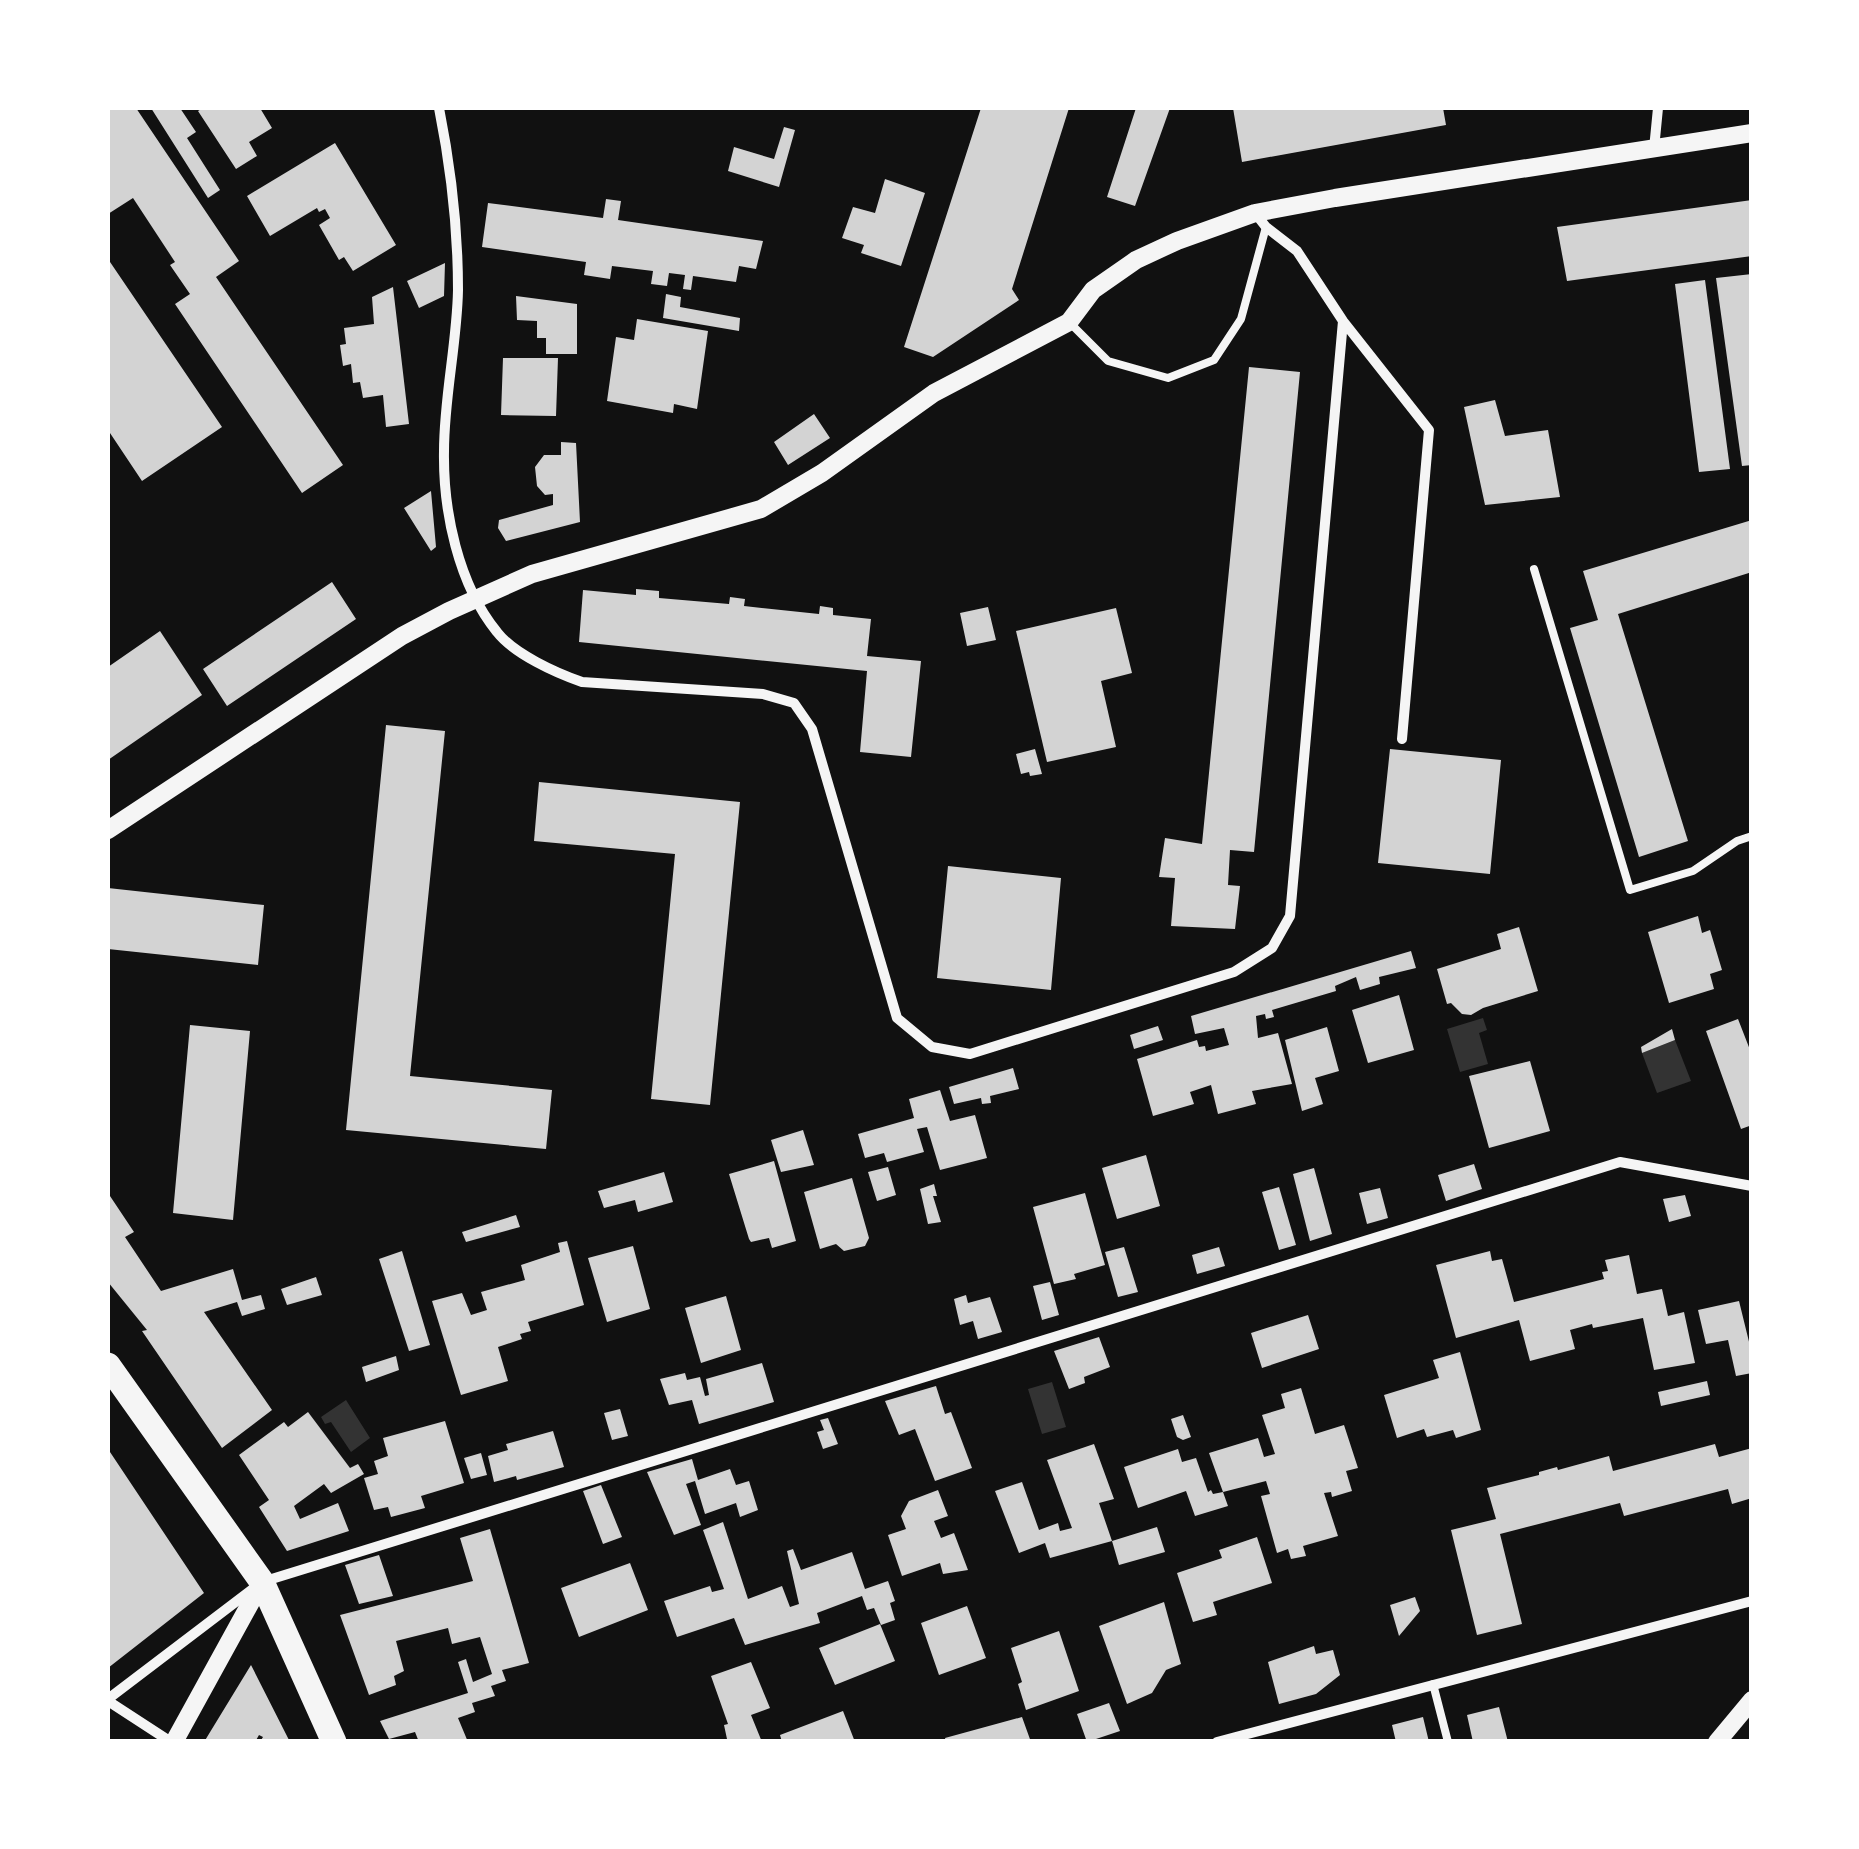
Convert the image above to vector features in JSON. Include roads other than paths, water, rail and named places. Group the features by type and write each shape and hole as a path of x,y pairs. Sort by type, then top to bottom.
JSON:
{"main road":[{"path":"108,1364 262,1582 334,1742"}],"street":[{"path":"439,108 448,154 457,273 445,485 452,528 476,599 498,635 555,673 582,682 763,694 794,703 812,729 897,1018 932,1048 970,1054 1234,972 1272,948 1290,916 1343,320"},
{"path":"1654,149 1658,108"},
{"path":"108,830 402,636 476,599 554,566 761,509 822,473 934,393 1069,322 1093,290 1136,260 1177,241 1453,179 1752,133"},
{"path":"1260,220 1297,250 1343,320 1429,430 1402,739"},
{"path":"262,1582 172,1742 108,1700 262,1582 1620,1162 1752,1186"},
{"path":"1217,1742 1752,1601"},
{"path":"1716,1742 1752,1700"}],"lane":[{"path":"1069,322 1108,361 1168,378 1214,360 1241,319 1260,220"},
{"path":"1534,568 1630,890 1693,871 1737,841 1752,836"},
{"path":"1433,1684 1448,1742"}]}
